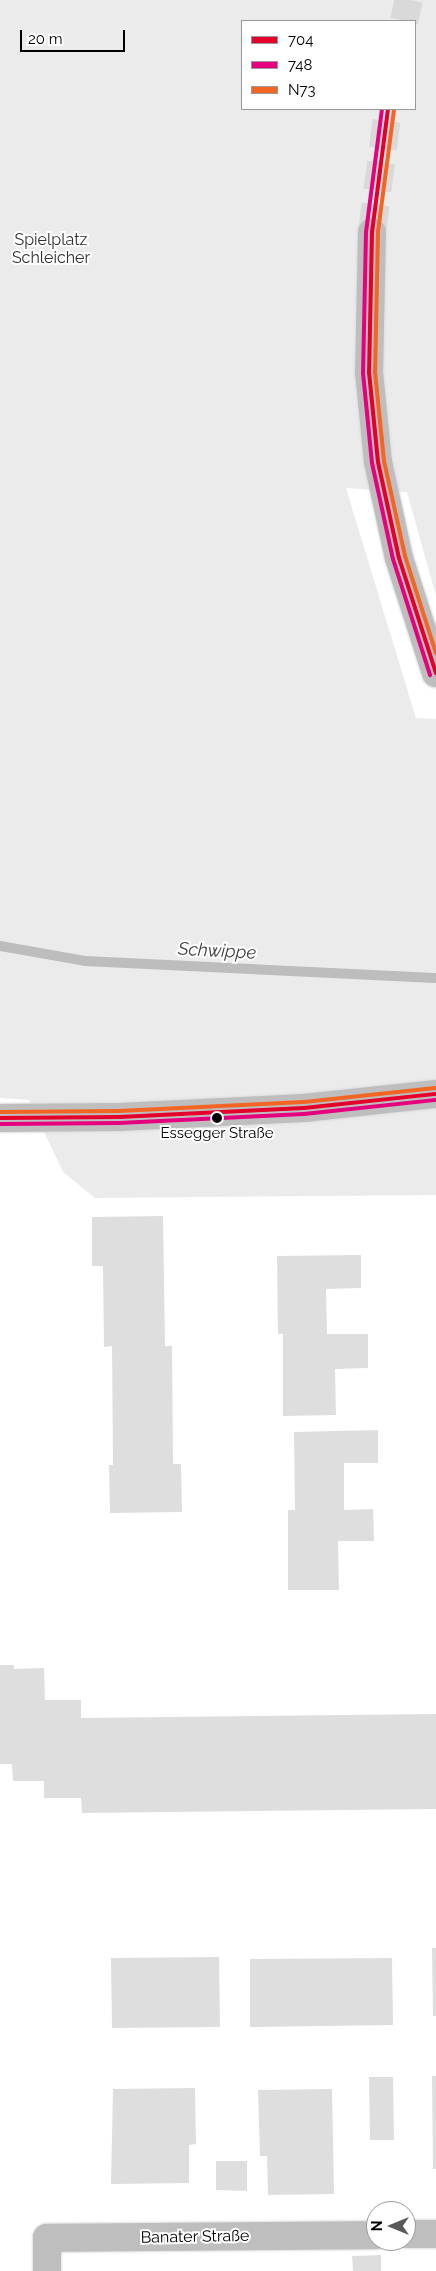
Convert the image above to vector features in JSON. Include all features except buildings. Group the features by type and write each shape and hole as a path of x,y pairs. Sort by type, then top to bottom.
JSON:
{"street":[{"path":"372,232 369,372 378,462 399,558 436,673"},
{"path":"0,1118 119,1117 304,1108 436,1094"},
{"path":"416,2234 436,2234"},
{"name":"Banater Straße","path":"47,2271 46,2238 366,2235"}],"green space":[{"name":"Spielplatz Schleicher","path":"0,0 436,0 436,596 407,492 346,488 416,718 436,719 436,1195 95,1198 63,1172 29,1100 0,1098"}],"waterway":[{"name":"Schwippe","path":"0,946 85,961 435,978"}],"tunnel":[{"path":"404,20 409,0"},
{"path":"372,232 388,110"}],"transit line":[{"name":"748","path":"382,110 366,232 363,373 372,463 393,559 430,675"},
{"name":"704","path":"388,110 372,232 369,372 378,462 399,558 436,673"},
{"name":"N73","path":"394,110 378,232 375,372 384,461 405,556 436,653"},
{"name":"N73","path":"0,1112 119,1111 304,1102 435,1088"},
{"name":"704","path":"0,1118 119,1117 304,1108 436,1094"},
{"name":"748","path":"0,1124 119,1123 304,1114 436,1100"}],"place":[{"name":"Essegger Straße","path":"217,1118"}]}
